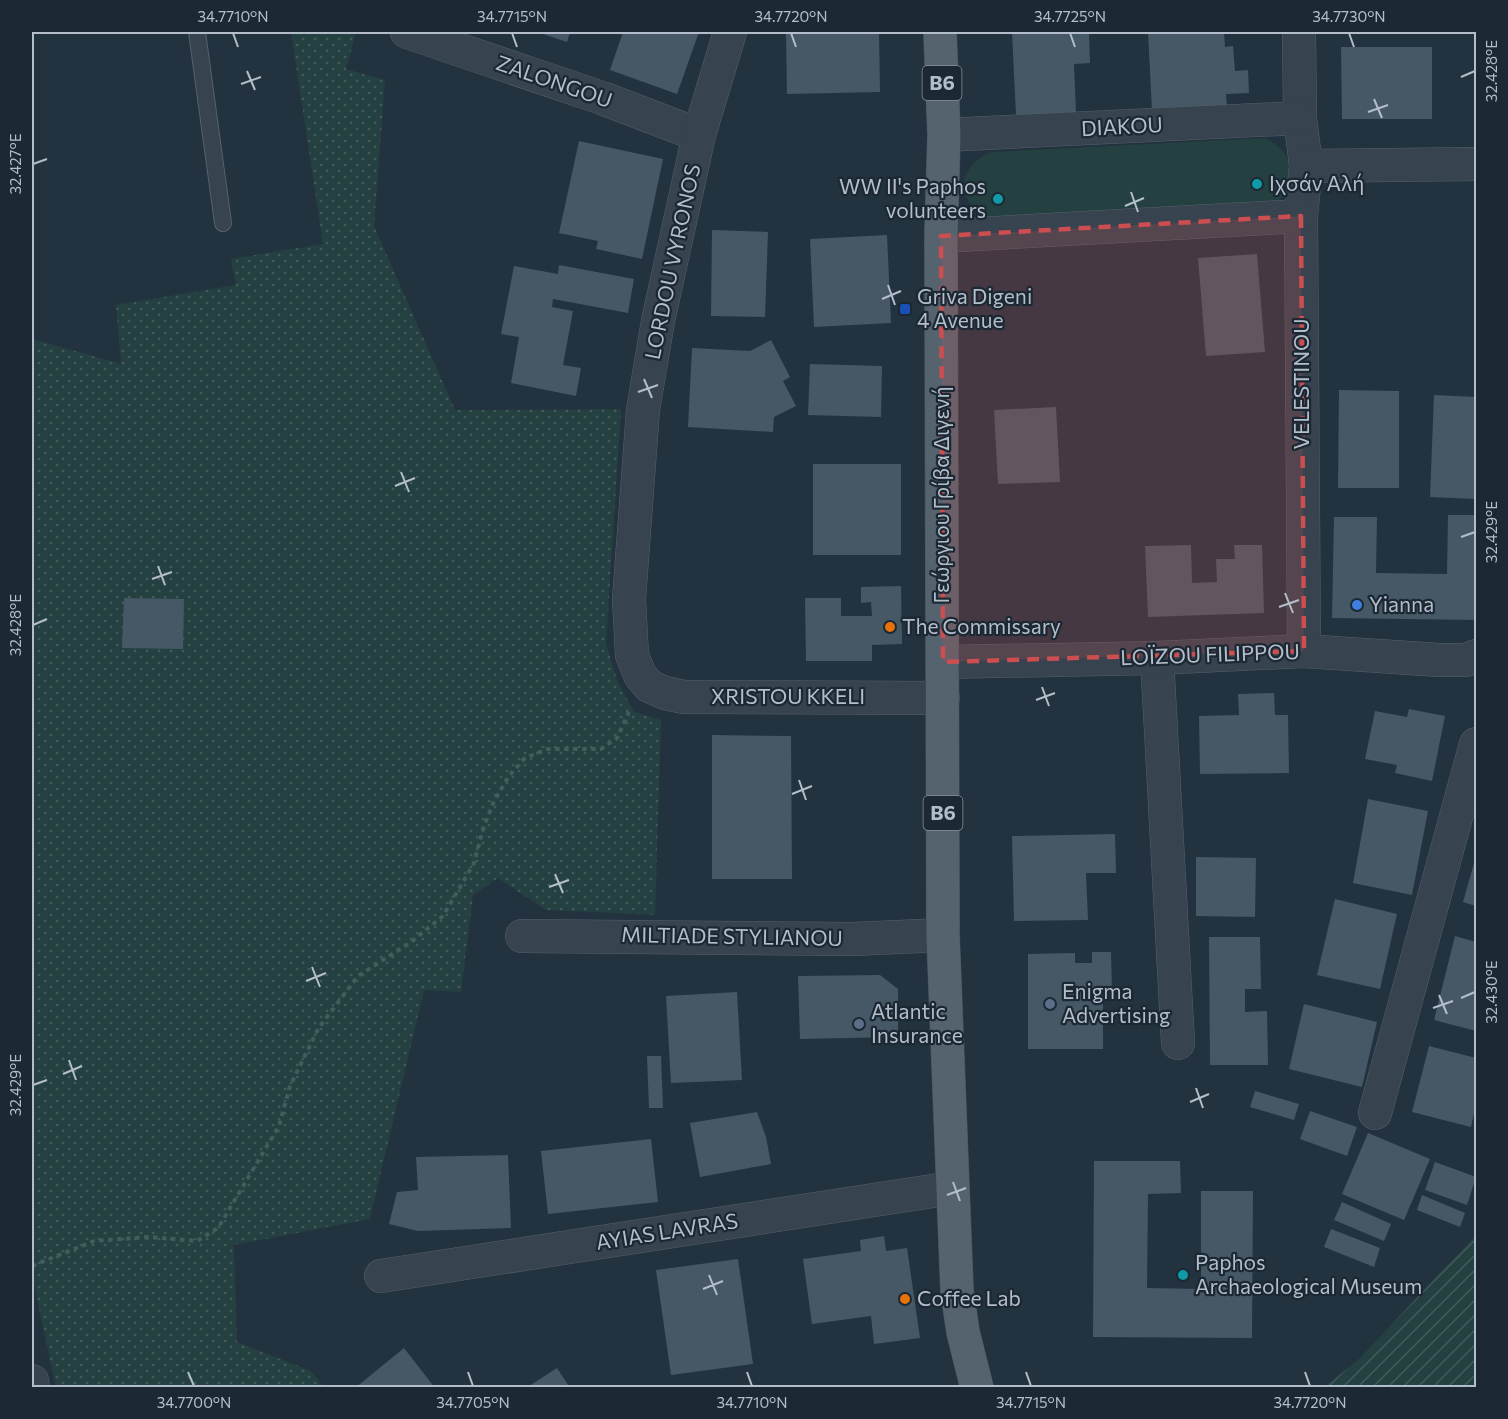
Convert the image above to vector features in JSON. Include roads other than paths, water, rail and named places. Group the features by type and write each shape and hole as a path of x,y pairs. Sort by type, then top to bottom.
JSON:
{"main road":[{"name":"Γεώργιου Γρίβα Διγενή","path":"940,32 944,135 941,236 943,935 957,1292 963,1332 977,1388"}],"street":[{"name":"ZALONGOU","path":"407,32 602,98 699,135"},
{"name":"LORDOU VYRONOS","path":"640,675 632,655 629,599 644,410 658,321 699,135 730,32"},
{"name":"VELESTINOU","path":"1299,32 1300,118 1306,166 1301,216 1304,651"},
{"name":"DIAKOU","path":"944,135 1300,118"},
{"path":"1306,166 1476,164"},
{"path":"941,236 1301,216"},
{"name":"LOÏZOU FILIPPOU","path":"943,662 1157,658 1304,651 1439,660 1466,660 1476,656"},
{"path":"1157,658 1178,1043"},
{"name":"XRISTOU KKELI","path":"640,675 650,686 665,693 684,697 943,698"},
{"path":"1375,1113 1476,744"},
{"name":"MILTIADE STYLIANOU","path":"522,936 853,939 943,935"},
{"name":"AYIAS LAVRAS","path":"381,1276 952,1188"},
{"path":"32,1381 33,1388"}],"lane":[{"path":"197,32 223,223"}],"place":[{"name":"Ιχσάν Αλή","path":"1257,184"},
{"name":"WW II's Paphos volunteers","path":"998,199"},
{"name":"Griva Digeni 4 Avenue","path":"905,309"},
{"name":"Yianna","path":"1357,605"},
{"name":"The Commissary","path":"890,627"},
{"name":"Enigma Advertising","path":"1050,1004"},
{"name":"Atlantic Insurance","path":"859,1024"},
{"name":"Paphos Archaeological Museum","path":"1183,1275"},
{"name":"Coffee Lab","path":"905,1299"}]}
